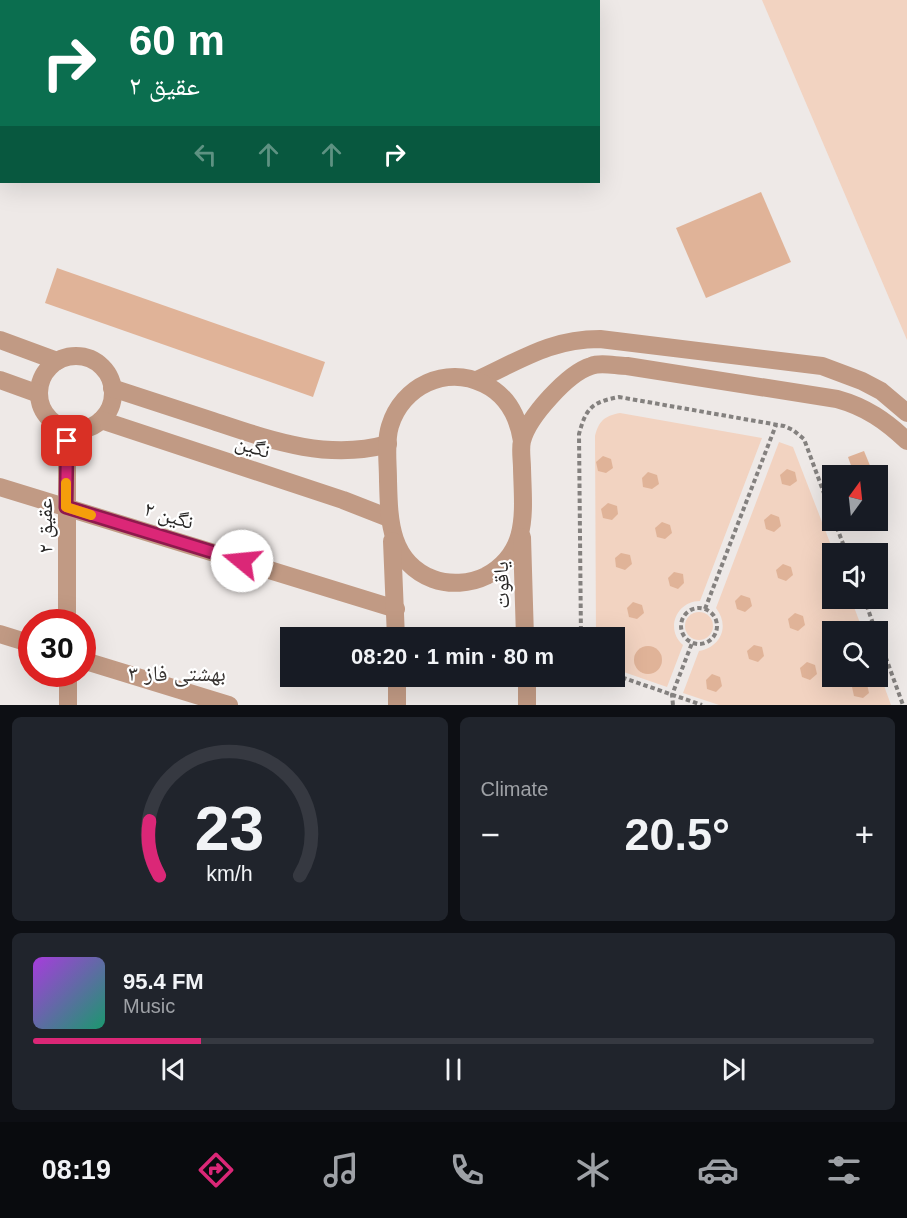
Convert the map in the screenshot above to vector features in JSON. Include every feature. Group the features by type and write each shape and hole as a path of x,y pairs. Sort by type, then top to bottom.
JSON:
{"street":[{"path":"477,380 549,345 580,339 600,339 822,366 881,391 907,413"},
{"path":"0,340 57,361 80,357 92,360 101,367 108,376 112,388 110,405 101,420 85,429 68,429 56,424 47,416 39,394 43,375 57,361"},
{"path":"522,441 547,401 570,378 592,365 627,366 837,399 856,404 885,421 907,441"},
{"path":"390,526 402,555 419,572 434,579 458,583 481,578 495,571 507,560 522,531 522,441 520,426 513,411 492,387 477,380 461,377 445,377 429,381 415,389 394,413 389,428 388,444 390,526 396,627"},
{"path":"0,380 39,394"},
{"name":"نگین","path":"112,388 277,443 319,450 353,450 388,444"},
{"name":"نگین","path":"101,420 332,497 390,526"},
{"name":"عقیق ۲","path":"67,609 68,429"},
{"name":"نگین ۲","path":"0,487 396,609"},
{"name":"یاقوت","path":"522,531 525,627"},
{"path":"0,634 18,640"},
{"path":"96,664 229,705"},
{"path":"68,687 68,705"},
{"path":"396,687 397,705"},
{"path":"527,687 528,705"}],"path":[{"path":"581,627 579,434 584,416 598,401 619,397 793,430 804,439 822,488"},
{"path":"705,609 776,425"},
{"path":"698,607 705,609 712,612 718,625 713,639 700,645 692,643 686,640 679,627 684,613 698,607"},
{"path":"673,705 672,695 692,643"},
{"path":"888,664 903,705"},
{"path":"625,679 702,705"}],"shaded area":[{"path":"762,0 907,0 907,340"},
{"path":"620,413 762,438 700,601 685,606 676,617 675,632 683,645 667,687 625,672 625,627 596,627 595,436 598,426 610,416"},
{"path":"779,442 793,447 822,522 822,531 825,531 830,543 822,543 822,609 855,609 859,621 822,621 822,687 884,687 891,705 719,705 683,693 699,651 713,645 721,635 722,622 716,608"},
{"path":"699,612 709,616 713,626 709,636 699,640 689,636 685,626 689,616"}],"building":[{"path":"761,192 791,262 706,298 676,228"},
{"path":"57,268 325,362 313,397 45,303"},
{"path":"864,451 870,465 851,465 848,457"},
{"path":"603,456 611,459 613,468 606,473 598,471 596,462"},
{"path":"787,469 795,472 797,481 790,486 782,484 780,475"},
{"path":"648,472 657,475 659,484 652,489 643,487 642,478"},
{"path":"608,503 617,506 618,514 612,520 603,518 601,509"},
{"path":"771,514 779,517 781,526 774,532 766,529 764,520"},
{"path":"662,522 670,525 672,533 665,539 657,537 655,528"},
{"path":"621,553 630,555 632,564 625,570 616,567 615,558"},
{"path":"783,564 791,567 793,575 786,581 778,578 776,570"},
{"path":"674,572 683,574 684,583 678,589 670,586 668,578"},
{"path":"741,595 750,598 752,606 745,612 737,609 735,601"},
{"path":"633,602 642,605 644,613 637,619 629,617 627,608"},
{"path":"795,613 803,616 805,625 798,631 790,628 788,619"},
{"path":"754,645 762,647 764,656 758,662 749,659 747,651"},
{"path":"648,646 658,650 662,660 658,670 648,674 638,670 634,660 638,650"},
{"path":"807,662 815,665 817,674 810,680 802,677 800,668"},
{"path":"712,674 720,677 722,686 716,692 707,689 706,680"},
{"path":"852,687 868,687 869,693 863,698 854,696"}],"slow traffic":[{"path":"66,483 66,507 91,515"}],"district":[{"name":"بهشتی فاز ۳","path":"177,673"}],"route":[{"path":"67,441 66,507 242,561"}]}
